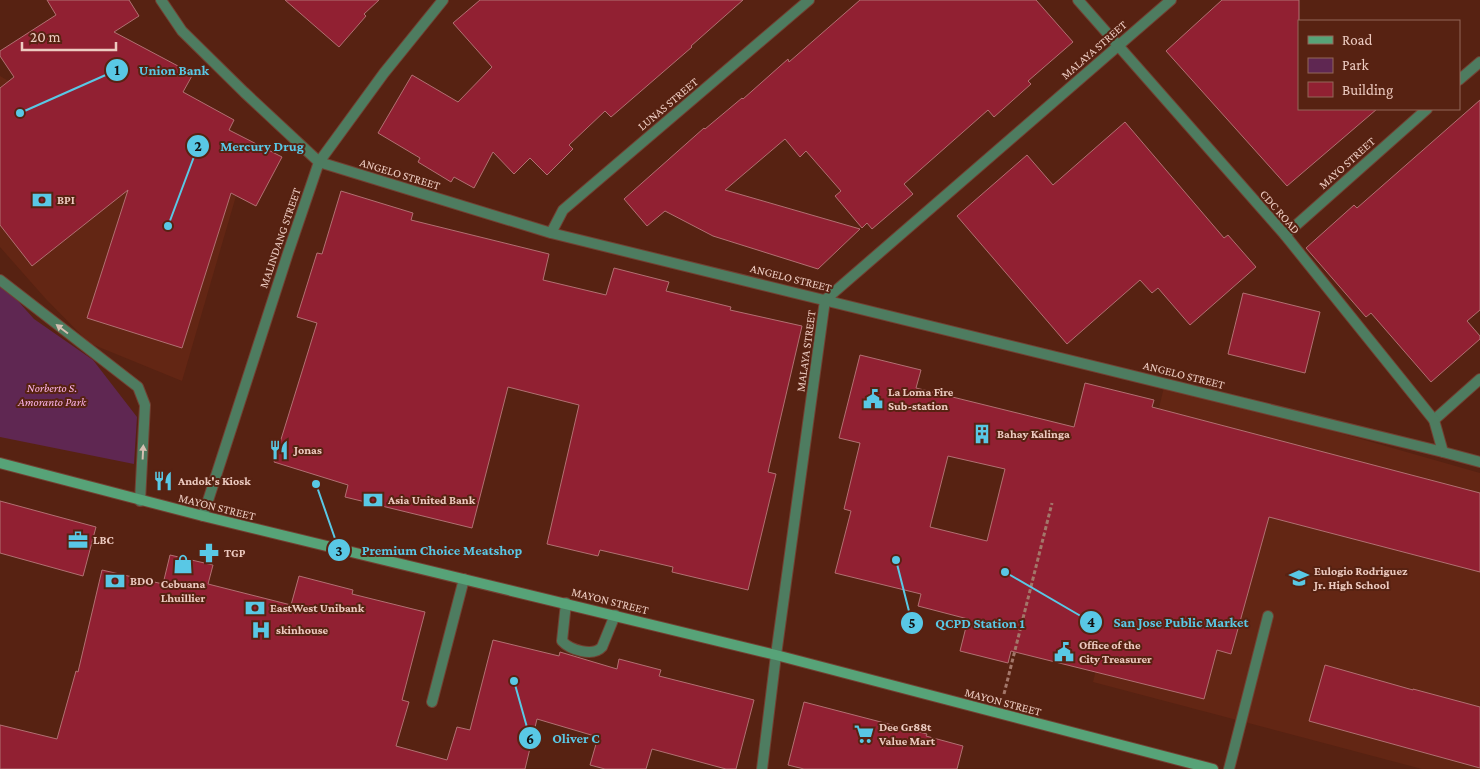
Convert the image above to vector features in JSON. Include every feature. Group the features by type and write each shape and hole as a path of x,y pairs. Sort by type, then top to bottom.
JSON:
{"main road":[{"name":"MAYON STREET","path":"0,463 140,501 776,655 1214,769"}],"street":[{"name":"ANGELO STREET","path":"161,0 182,31 319,162 552,233 1480,462"},
{"name":"MALINDANG STREET","path":"204,516 319,162 384,73 443,0"},
{"name":"LUNAS STREET","path":"552,233 563,210 809,0"},
{"name":"CDC ROAD","path":"1078,0 1285,236 1434,420 1443,452"},
{"name":"MALAYA STREET","path":"762,769 825,300 1171,0"},
{"path":"1460,79 1480,62"},
{"name":"MAYO STREET","path":"1285,236 1426,110"},
{"path":"0,280 138,388 145,405 140,501"},
{"path":"1434,420 1480,380"},
{"path":"432,702 464,579"},
{"path":"566,603 562,641 571,648 594,652 600,650 615,615"},
{"path":"1229,769 1268,616"}],"path":[{"path":"999,714 1052,502"}],"shaded area":[{"path":"0,76 146,162 236,196 182,381 89,343 45,298 0,247"},
{"name":"Eulogio Rodriguez Jr. High School","path":"1165,383 1480,473 1480,769 1422,769 1093,682"}],"green space":[{"name":"Norberto S. Amoranto Park","path":"0,281 34,319 93,360 137,417 134,464 0,437"}],"building":[{"path":"47,0 129,0 139,16 114,32 193,74 183,92 234,120 229,130 282,157 256,206 231,193 182,348 87,318 128,190 32,266 0,225 0,88 14,77 0,56 0,51 56,15"},
{"path":"285,0 379,0 364,14 366,16 339,47"},
{"path":"480,0 743,0 611,117 605,111 569,145 573,149 547,175 530,158 514,174 493,152 474,188 454,177 451,182 418,162 420,158 378,133 412,75 458,102 492,67 453,23"},
{"path":"860,0 1036,0 1073,42 1028,81 1031,84 994,117 988,110 904,184 913,194 872,229 867,223 862,228 835,196 841,191 806,151 800,157 785,139 725,190 860,229 818,269 713,236 665,211 647,226 624,199 704,128 743,99 788,59 789,62"},
{"path":"1222,0 1299,0 1298,110 1376,110 1287,186 1166,51"},
{"path":"1480,100 1480,310 1467,321 1480,336 1480,339 1431,382 1371,313 1366,317 1306,248 1354,205 1357,208"},
{"path":"1125,122 1224,238 1228,235 1256,267 1190,325 1158,288 1152,293 1140,280 1067,344 957,216 1027,155 1053,185"},
{"path":"341,191 413,213 411,220 549,254 543,280 606,295 614,268 669,282 666,291 731,307 730,310 802,326 768,472 776,474 748,590 672,572 673,567 600,550 598,556 547,544 579,405 508,387 472,528 345,497 348,485 274,462 317,323 297,317 317,253 322,254"},
{"path":"1243,293 1320,312 1305,373 1228,354"},
{"path":"860,355 921,370 916,388 1074,427 1085,383 1154,400 1152,407 1480,493 1480,572 1269,517 1231,654 1217,650 1204,699 1011,651 1008,663 960,651 968,619 918,606 921,594 835,573 851,511 844,509 860,443 839,438","holes":["948,456 1005,469 987,541 930,527"]},
{"path":"0,501 96,527 83,576 0,553"},
{"path":"170,555 213,565 208,584 291,605 299,576 353,590 352,594 425,612 402,700 409,702 396,746 447,760 457,727 470,730 493,640 559,656 560,652 617,669 619,659 661,670 659,676 754,700 736,769 726,769 652,749 646,769 605,769 590,765 598,737 537,719 525,769 0,769 0,725 57,739 76,671 78,672 102,570 163,584"},
{"path":"1325,665 1480,707 1480,768 1309,721"},
{"path":"804,702 927,734 926,736 963,746 957,769 804,769 788,765"}],"place":[{"name":"Union Bank","path":"20,113"},
{"name":"BPI","path":"42,200"},
{"name":"Mercury Drug","path":"168,226"},
{"name":"La Loma Fire Sub-station","path":"873,399"},
{"name":"Bahay Kalinga","path":"982,434"},
{"name":"Jonas","path":"279,450"},
{"name":"Andok's Kiosk","path":"163,481"},
{"name":"Premium Choice Meatshop","path":"316,484"},
{"name":"Asia United Bank","path":"373,500"},
{"name":"LBC","path":"78,540"},
{"name":"TGP","path":"209,553"},
{"name":"QCPD Station 1","path":"896,560"},
{"name":"Cebuana Lhuillier","path":"183,564"},
{"name":"San Jose Public Market","path":"1005,572"},
{"name":"Eulogio Rodriguez Jr. High School","path":"1299,578"},
{"name":"BDO","path":"115,581"},
{"name":"EastWest Unibank","path":"255,608"},
{"name":"skinhouse","path":"261,630"},
{"name":"Office of the City Treasurer","path":"1064,652"},
{"name":"Oliver C","path":"514,681"},
{"name":"Dee Gr88t Value Mart","path":"864,734"}]}
